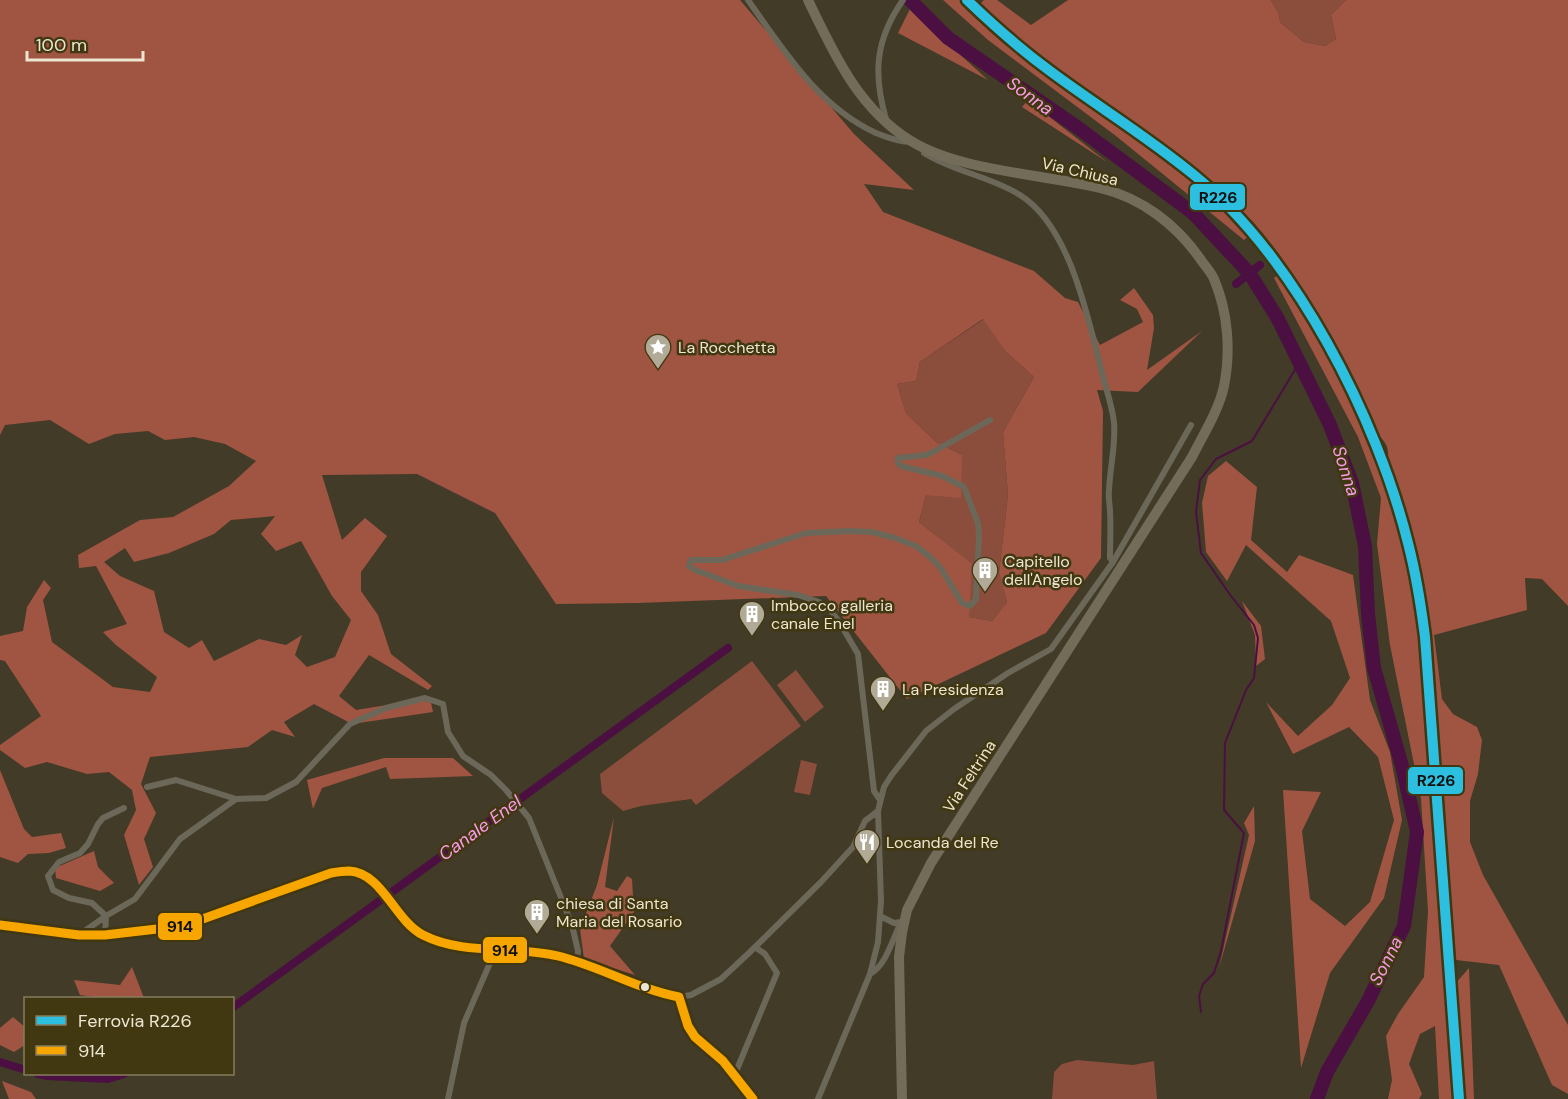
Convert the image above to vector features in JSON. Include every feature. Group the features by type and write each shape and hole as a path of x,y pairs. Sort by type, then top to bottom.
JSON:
{"main road":[{"name":"Via Chiusa","path":"808,0 843,70 867,105 888,126 932,152 972,164 1102,188 1138,202 1176,228 1213,278 1225,315 1228,346 1224,388 1192,457 1061,660"},
{"name":"Via Feltrina","path":"902,1099 899,957 907,910 931,863 1061,660"}],"street":[{"path":"748,0 804,77 840,111 861,126 884,136 902,142 913,142 922,152 941,164 1019,194 1034,206 1058,236 1072,269 1095,340 1114,422 1114,451 1108,495 1111,513 1110,558 1113,562"},
{"path":"888,126 880,99 877,68 890,20 902,1"},
{"path":"880,800 874,791 858,654 830,610 819,602 798,595 738,586 694,570 689,566 691,560 722,560 806,533 872,532 915,546 929,556 940,567 962,603 970,606 976,599 980,535 968,495 964,487 955,481 901,466 898,458 926,455 982,427 990,420"},
{"path":"870,974 878,942 880,916 878,812 880,800 891,776 926,731 1008,673 1050,650 1113,562 1191,424"},
{"path":"147,787 176,780 236,799 266,798 296,782 350,724 386,708 424,698 443,704 448,732 463,756 491,775 529,818 572,925 579,951 577,963"},
{"path":"79,936 106,916 135,899 180,839 236,799"},
{"path":"106,916 92,903 69,898 53,890 48,876 59,862 80,853 103,818 124,808"},
{"path":"0,925 79,936 183,926 343,870 363,873 408,925 424,937 456,946 556,956 679,998 691,995 721,979 821,882 852,847 865,821 878,812"},
{"name":"Via Feltrina","path":"818,1099 870,974 876,971 882,961 907,910"},
{"path":"105,935 106,916"},
{"path":"880,916 894,924 901,922"},
{"path":"735,1074 777,973 765,954 755,947"},
{"path":"448,1099 464,1023 496,949"},
{"path":"679,998 684,1018 695,1037 723,1061 753,1099"}],"shaded area":[{"path":"0,0 740,0 854,134 914,190 864,184 883,212 1034,271 1065,298 1078,302 1100,345 1143,322 1137,309 1120,300 1134,288 1153,315 1154,328 1147,370 1202,331 1138,392 1097,390 1103,411 1101,558 1046,633 907,699 826,596 556,604 495,513 417,474 322,475 342,540 365,518 387,536 361,572 361,591 378,615 391,654 432,686 428,690 369,655 339,696 356,710 430,698 433,712 352,724 314,704 284,722 295,737 272,730 248,747 150,757 141,784 156,813 144,839 153,867 139,885 124,835 136,810 132,790 109,772 87,774 47,762 25,768 0,750 0,745 41,716 5,661 0,660 0,636 23,631 27,607 44,580 51,588 43,600 52,642 113,687 150,692 157,677 103,632 127,624 96,566 79,568 78,555 140,520 173,517 229,486 256,461 225,444 194,437 165,440 148,431 115,434 89,444 50,420 5,425 0,435","holes":["983,319 1005,351 1034,377 1003,432 1008,495 999,573 1007,602 992,621 969,617 972,564 919,522 926,495 961,498 962,455 936,442 906,413 897,384 916,381 920,362","275,516 261,534 276,551 301,541 332,596 351,620 335,657 307,667 295,655 302,635 286,645 259,639 214,661 202,640 189,648 164,632 154,591 120,576 104,562 125,548 134,562 169,553 214,534 231,520"]},
{"path":"943,0 961,0 986,25 1044,74 1121,128 1209,195 1250,235 1244,240 1116,136 988,40"},
{"path":"984,0 997,0 1031,25 1068,0 1271,0 1279,14 1280,22 1304,42 1325,46 1336,39 1331,15 1346,0 1568,0 1568,606 1542,579 1525,578 1527,610 1434,635 1442,699 1453,714 1477,727 1482,740 1478,774 1470,801 1470,842 1483,875 1568,1025 1568,1094 1552,1085 1499,965 1456,960 1429,618 1418,554 1388,459 1386,445 1377,434 1322,324 1290,271 1253,222 1238,207 1191,166 996,19 979,5"},
{"path":"1271,0 1346,0 1331,15 1336,39 1325,46 1304,42 1280,22 1279,14"},
{"path":"910,9 988,80 898,33"},
{"path":"1028,100 1107,162 1022,107"},
{"path":"1280,273 1343,385 1388,493 1405,547 1421,637 1454,1099 1439,1099 1435,1026 1420,1034 1409,1064 1422,1094 1419,1099 1388,1099 1392,1080 1386,1036 1398,1014 1424,977 1428,911 1421,799 1390,645 1377,544 1381,498 1358,437 1274,278"},
{"path":"984,319 1005,351 1034,377 1003,432 1008,495 999,573 1007,602 992,621 969,617 939,538 919,522 926,495 962,455 936,442 906,413 897,384 916,381 920,362"},
{"path":"1226,461 1257,487 1251,540 1287,572 1299,555 1353,575 1370,700 1390,752 1402,820 1384,898 1330,973 1301,1068 1283,790 1321,792 1302,831 1310,899 1345,926 1370,902 1394,820 1378,757 1349,727 1293,754 1266,702 1298,736 1332,705 1350,678 1331,621 1246,545 1227,581 1206,552 1202,503 1208,476"},
{"path":"1242,601 1261,626 1265,659 1256,666 1255,635"},
{"path":"752,661 801,726 696,805 691,799 623,811 602,793 600,774"},
{"path":"796,670 824,707 805,722 777,685"},
{"path":"384,758 453,758 473,776 390,779 386,767 322,788 313,809 307,780"},
{"path":"801,760 817,764 810,795 794,792"},
{"path":"0,770 24,829 32,837 61,833 66,848 49,853 28,854 18,863 0,857"},
{"path":"1254,806 1255,841 1219,968 1249,835 1244,823"},
{"path":"614,817 605,887 617,891 627,876 632,879 634,912 610,946 635,975 584,959 580,929 597,885"},
{"path":"94,851 98,867 114,883 100,891 56,878 55,868"},
{"path":"132,967 144,997 80,995 74,980 120,985"},
{"path":"1469,968 1474,1099 1464,1099 1455,984"},
{"path":"13,1017 24,1026 24,1046 14,1052 0,1045 0,1028"},
{"path":"1077,1060 1133,1065 1154,1061 1157,1099 1052,1099 1054,1072 1062,1064"},
{"path":"2,1081 31,1092 36,1099 9,1099"}],"waterway":[{"name":"Sonna","path":"910,0 948,38 1077,127 1193,213 1250,274 1278,319 1330,425 1352,483 1365,546 1368,614 1374,668 1402,766 1417,832 1404,926 1368,1001 1327,1072 1317,1099"},
{"name":"Canale Enel","path":"1236,284 1260,265"},
{"path":"1201,1012 1199,996 1203,984 1214,973 1221,951 1244,833 1224,810 1225,743 1246,690 1254,678 1258,638 1254,625 1201,553 1196,512 1200,480 1216,459 1252,441 1299,363"},
{"name":"Canale Enel","path":"234,1007 728,648"},
{"name":"Canale Enel","path":"0,1062 24,1069"},
{"name":"Canale Enel","path":"42,1075 108,1079 121,1075"}],"rail line":[{"name":"R226","path":"967,0 1028,54 1177,161 1231,209 1266,250 1298,295 1327,343 1376,444 1394,495 1411,555 1422,613 1459,1099"}],"transit line":[{"name":"914","path":"0,925 79,935 105,935 183,926 331,873 349,871 371,880 404,919 423,935 455,946 558,956 648,989 679,997"},
{"name":"914","path":"679,997 688,1026 695,1037 723,1061 753,1099"}],"place":[{"name":"La Rocchetta","path":"658,370"},
{"name":"Capitello dell'Angelo","path":"985,593"},
{"name":"Imbocco galleria canale Enel","path":"752,637"},
{"name":"La Presidenza","path":"883,712"},
{"name":"Locanda del Re","path":"867,865"},
{"name":"chiesa di Santa Maria del Rosario","path":"537,935"}]}
